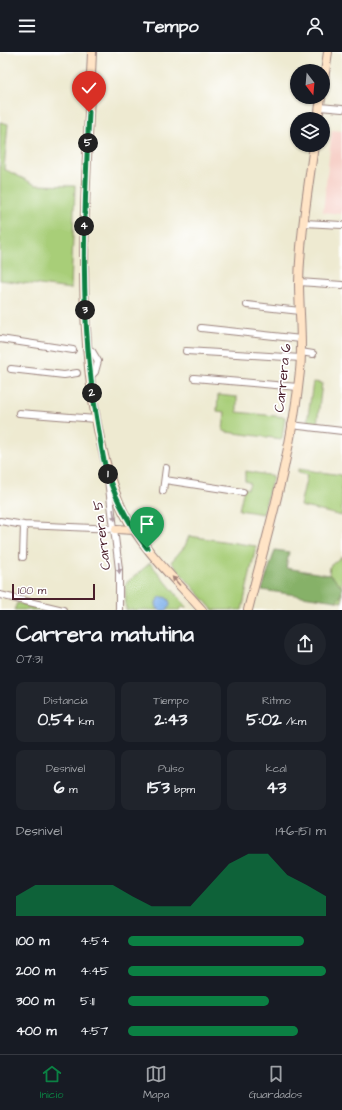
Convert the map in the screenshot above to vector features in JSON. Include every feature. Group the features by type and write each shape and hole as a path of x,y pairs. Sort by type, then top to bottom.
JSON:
{"main road":[{"name":"Carrera 5","path":"92,52 84,221 86,348 96,419 107,472"},
{"path":"326,64 328,52"},
{"path":"319,112 320,104"},
{"name":"Carrera 6","path":"248,610 276,497 298,387 301,355 299,282 304,223 313,152"},
{"path":"107,472 120,505 134,530 147,548 202,610"},
{"path":"116,529 134,530"}],"street":[{"path":"320,107 342,109"},
{"path":"304,223 342,225"},
{"path":"299,282 342,285"},
{"path":"247,305 300,311"},
{"path":"201,328 301,339"},
{"path":"0,338 73,350"},
{"path":"186,351 301,355 313,354"},
{"path":"11,369 64,375 77,374"},
{"path":"194,378 298,387"},
{"path":"19,413 96,419"},
{"path":"291,425 342,431"},
{"path":"163,491 166,468"},
{"name":"Carrera 5","path":"107,472 116,529 120,585 119,610"},
{"path":"165,480 244,492"},
{"path":"0,521 24,525 116,529"},
{"path":"23,557 24,525"},
{"path":"0,595 64,610"}],"shaded area":[{"path":"332,130 342,131 342,214 323,212"}],"green space":[{"path":"0,122 8,124 4,169 36,185 75,186 71,289 0,280"},
{"path":"313,382 322,383 317,425 307,423"},
{"path":"218,395 237,397 237,412 285,417 282,439 226,432 223,430 225,412 217,411"},
{"path":"298,469 342,475 342,516 300,506 307,475 298,473"},
{"path":"245,471 273,476 263,514 239,510 244,488 248,489 250,483 245,481"},
{"path":"189,536 256,546 242,610 213,610 171,562 185,546"},
{"path":"275,550 289,552 286,568 329,575 333,577 342,587 341,596 336,601 262,590"},
{"path":"342,556 342,602 336,601 341,596 329,575 330,566"},
{"path":"150,563 187,607 182,607 180,610 126,610 125,584"},
{"path":"17,603 49,610 14,610"}],"water":[{"path":"163,597 169,601 170,604 168,609 158,609 156,604 158,599"}],"route":[{"path":"89,112 84,221 85,320 86,348 92,396 107,472 134,530 147,548"}]}
